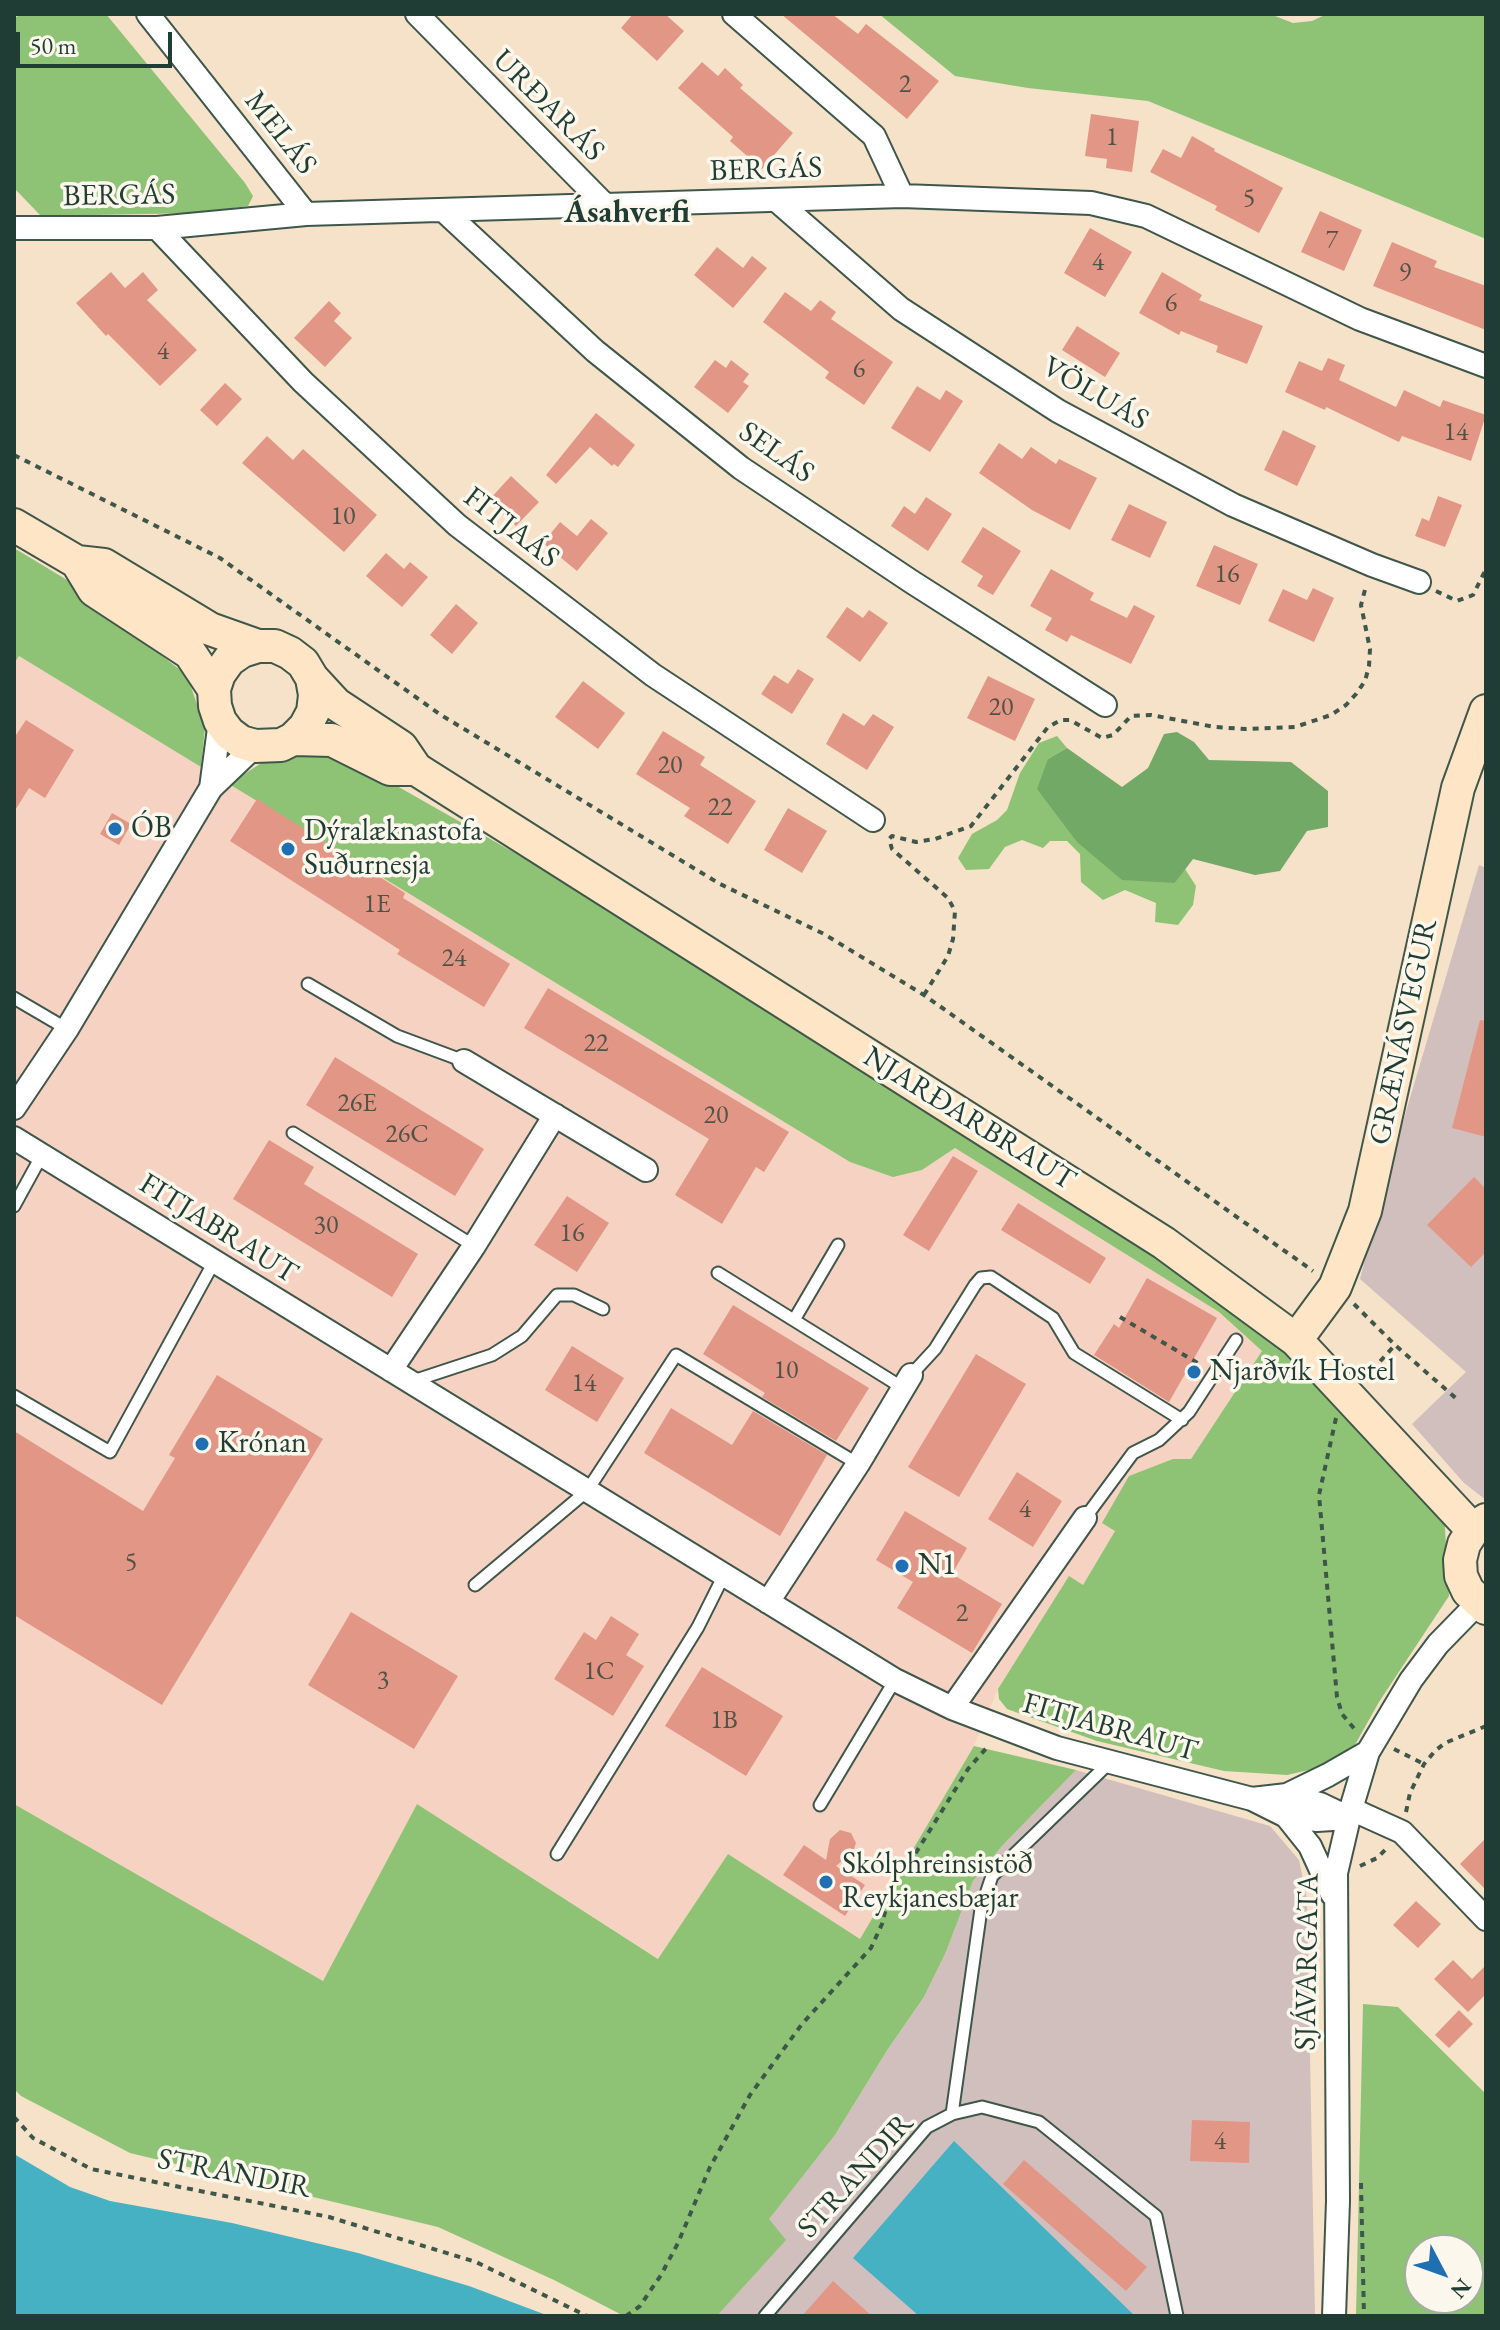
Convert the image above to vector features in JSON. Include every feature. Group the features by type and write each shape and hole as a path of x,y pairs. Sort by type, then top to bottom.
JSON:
{"main road":[{"name":"NJARÐARBRAUT","path":"14,525 77,562 104,565 210,629 258,646 275,646 290,653 303,663 336,704 401,747 416,769 1164,1243 1296,1340 1349,1397 1479,1525"},
{"name":"NJARÐARBRAUT","path":"77,562 94,590 190,653 214,689 220,721"},
{"path":"214,689 219,674 229,660 242,651 258,646"},
{"path":"293,739 305,727 313,712 315,695 312,678"},
{"name":"GRÆNÁSVEGUR","path":"1296,1340 1335,1287 1365,1211 1458,788 1486,711"},
{"path":"220,721 241,742 255,746"},
{"name":"NJARÐARBRAUT","path":"255,746 281,745 293,739 332,740 390,769 416,769"},
{"path":"1479,1525 1464,1544 1460,1560 1461,1576 1468,1591 1482,1605"}],"street":[{"name":"MELÁS","path":"148,14 306,214"},
{"name":"URÐARÁS","path":"417,14 604,204"},
{"path":"734,14 874,136 902,196"},
{"name":"BERGÁS","path":"17,223 157,228 306,214 902,196 1091,203 1146,216 1360,319 1486,366"},
{"name":"VÖLUÁS","path":"776,200 901,309 1058,411 1233,505 1419,582"},
{"name":"SELÁS","path":"443,210 595,351 741,468 1105,705"},
{"name":"FITJAÁS","path":"157,228 303,382 457,525 653,675 873,820"},
{"path":"211,788 220,721"},
{"path":"14,1108 67,1029 211,788 255,746"},
{"path":"464,1061 646,1170"},
{"path":"400,1376 474,1246 555,1115"},
{"name":"FITJABRAUT","path":"14,1138 895,1680 1005,1729 1110,1762 1286,1806 1317,1820 1349,1813"},
{"path":"768,1602 907,1382"},
{"path":"952,1708 1085,1518"},
{"name":"SJÁVARGATA","path":"1334,2316 1338,2201 1336,1873 1349,1813 1371,1746 1429,1656 1482,1605"},
{"path":"1286,1806 1371,1746"},
{"name":"FITJABRAUT","path":"1286,1806 1310,1846 1334,1901"},
{"path":"1349,1813 1402,1832 1486,1919"}],"lane":[{"path":"308,984 397,1036 464,1061"},
{"path":"14,998 67,1029"},
{"path":"293,1133 474,1246"},
{"path":"14,1206 42,1155"},
{"path":"794,1320 838,1245"},
{"path":"14,1396 110,1452 214,1262"},
{"path":"718,1273 794,1320 907,1382 935,1349 975,1285 981,1278 991,1277 1053,1318 1074,1353 1182,1420"},
{"path":"400,1376 492,1355 522,1336 557,1295 574,1295 603,1309"},
{"path":"1085,1518 1133,1453 1159,1440 1182,1420 1236,1340"},
{"path":"475,1585 587,1491 676,1355 858,1464"},
{"path":"557,1854 698,1627 724,1575"},
{"path":"820,1805 895,1680"},
{"path":"952,2114 981,1909 992,1876 1110,1762"},
{"name":"STRANDIR","path":"765,2316 927,2127 952,2114 982,2107 1039,2122 1156,2216 1177,2316"}],"path":[{"path":"14,455 220,558 441,715 720,884 824,934 924,995 1335,1287 1458,1400"},
{"path":"924,995 948,956 955,911 948,898 892,849 889,839 892,836 916,842 935,839 971,826 1048,727 1061,720 1070,720 1102,738 1113,735 1131,716 1151,715 1215,727 1246,729 1295,727 1331,715 1346,705 1365,681 1370,649 1361,605 1372,565"},
{"path":"1419,582 1457,601 1473,595 1486,569"},
{"path":"1120,1317 1215,1373"},
{"path":"1395,1345 1338,1409 1319,1495 1337,1697 1342,1714 1371,1746 1424,1764"},
{"path":"1357,1868 1377,1858 1402,1832 1410,1793 1424,1764 1445,1743 1486,1726"},
{"path":"626,2316 640,2306 661,2275 710,2167 750,2095 802,2024 871,1948 882,1924 889,1896 968,1769 1005,1729"},
{"name":"STRANDIR","path":"14,2117 33,2138 91,2169 329,2217 476,2262 587,2316"},
{"path":"1361,2175 1364,2316"}],"shaded area":[{"path":"19,656 850,1162 893,1176 922,1170 955,1148 1219,1312 1262,1351 1191,1459 1172,1459 1115,1531 1083,1585 1069,1577 998,1689 974,1746 860,1940 728,1854 659,1959 417,1804 323,1981 14,1804 14,664"},
{"path":"1479,865 1486,868 1486,1500 1464,1483 1412,1424 1466,1372 1360,1279 1384,1186"},
{"path":"1076,1770 1270,1826 1299,1860 1307,1899 1315,2316 717,2316 785,2240 768,2219 835,2135 924,1997 946,1952 973,1881 1002,1846"}],"green space":[{"path":"22,14 106,14 245,183 253,196 248,206 198,213 41,216 14,188 14,18"},
{"path":"879,14 1270,14 1293,23 1312,21 1327,14 1486,14 1486,239 1148,101 1028,88 955,76"},
{"path":"14,548 97,598 132,633 187,675 205,728 201,767 19,656 14,664"},
{"path":"1177,732 1194,742 1209,760 1291,762 1328,791 1328,827 1307,831 1280,871 1255,875 1193,859 1175,883 1122,880 1077,842 1037,789 1048,759 1067,748 1122,787 1148,768 1164,734"},
{"path":"1057,736 1067,748 1048,759 1175,883 1185,869 1196,886 1193,905 1178,925 1155,922 1156,903 1125,890 1103,900 1081,882 1080,854 1067,841 1050,841 1043,848 1022,840 1005,847 989,869 966,870 958,858 972,834 997,820 1007,810 1020,773 1039,743"},
{"path":"314,753 367,769 640,924 1160,1251 1283,1344 1444,1512 1449,1596 1379,1702 1351,1752 1330,1765 1287,1775 1224,1771 1097,1741 1007,1709 999,1699 998,1689 1069,1576 1083,1585 1115,1531 1102,1523 1129,1476 1173,1459 1191,1459 1262,1351 1219,1312 955,1148 922,1170 893,1177 850,1162 229,784 272,756"},
{"path":"974,1746 1076,1770 1002,1846 973,1881 946,1952 924,1997 835,2135 769,2219 786,2240 717,2316 624,2316 438,2227 130,2153 21,2096 14,2089 14,1804 323,1981 417,1804 658,1959 728,1854 860,1939"},
{"path":"1363,2004 1398,2007 1486,2094 1486,2316 1356,2316"}],"water":[{"path":"954,2141 1135,2316 919,2316 853,2258"},
{"path":"14,2154 70,2187 110,2201 232,2223 358,2253 469,2286 549,2316 14,2316"}],"building":[{"path":"633,14 665,14 684,31 657,61 621,28"},
{"path":"781,14 832,14 858,34 866,24 939,81 907,119"},
{"path":"702,62 718,76 725,68 743,85 740,88 793,133 762,169 730,141 733,137 678,88"},
{"path":"1091,114 1139,121 1132,172 1106,168 1107,159 1085,156"},
{"path":"1192,136 1283,188 1259,233 1215,210 1217,206 1150,172 1163,149 1181,158"},
{"path":"1320,211 1362,230 1344,271 1301,252"},
{"path":"1090,228 1132,252 1105,297 1064,273"},
{"path":"1392,242 1437,261 1434,267 1486,286 1486,330 1373,286"},
{"path":"717,247 743,268 752,256 767,268 733,308 694,275"},
{"path":"111,272 125,288 143,272 158,290 147,300 197,350 160,386 76,303"},
{"path":"1162,272 1202,295 1199,300 1263,326 1247,364 1216,352 1218,346 1181,331 1179,335 1139,313"},
{"path":"785,292 811,311 820,300 836,312 831,319 893,362 864,405 825,378 829,372 763,322"},
{"path":"329,301 341,313 334,321 352,338 325,367 294,338"},
{"path":"1077,326 1120,353 1105,377 1062,350"},
{"path":"1328,358 1345,365 1339,380 1396,407 1404,390 1440,407 1443,400 1486,415 1471,461 1402,436 1399,442 1326,407 1325,410 1285,392 1299,361 1322,371"},
{"path":"715,360 726,368 731,360 749,374 743,382 749,386 728,413 694,387"},
{"path":"225,383 242,399 217,426 200,410"},
{"path":"917,386 940,400 946,390 963,401 930,452 891,428"},
{"path":"596,413 635,445 618,467 612,466 590,447 556,484 546,475"},
{"path":"1283,430 1316,446 1297,486 1264,470"},
{"path":"267,436 293,460 303,449 377,515 344,552 242,463"},
{"path":"999,443 1022,459 1031,447 1056,464 1059,459 1097,478 1070,530 1032,510 979,473"},
{"path":"511,476 539,502 516,526 488,501"},
{"path":"1438,496 1462,505 1445,547 1415,536 1422,518 1429,521"},
{"path":"926,497 952,514 928,551 891,526 904,506 915,514"},
{"path":"1129,504 1167,522 1150,558 1111,540"},
{"path":"591,519 608,533 577,571 543,543 560,522 577,536"},
{"path":"983,527 1021,551 993,595 977,586 983,576 961,562"},
{"path":"1214,545 1258,564 1240,605 1196,586"},
{"path":"386,553 404,569 410,562 428,577 402,607 366,576"},
{"path":"1051,569 1094,593 1090,600 1127,618 1134,605 1155,616 1131,664 1071,635 1067,642 1045,630 1052,618 1030,606"},
{"path":"1313,588 1334,598 1314,642 1268,621 1283,589 1307,600"},
{"path":"456,604 478,623 452,654 430,635"},
{"path":"847,607 863,618 869,610 888,623 860,662 826,637"},
{"path":"798,669 814,679 792,714 761,694 774,675 788,684"},
{"path":"988,676 1035,699 1015,741 967,718"},
{"path":"583,681 625,713 598,749 555,717"},
{"path":"843,713 864,726 873,714 894,727 867,770 826,744"},
{"path":"26,720 74,750 45,798 29,788 14,812 14,738"},
{"path":"663,731 705,757 700,765 756,801 728,844 684,816 690,808 636,774"},
{"path":"257,799 405,893 403,898 510,964 484,1007 397,954 400,950 230,841"},
{"path":"788,808 827,831 802,873 764,850"},
{"path":"112,813 131,824 119,845 100,834"},
{"path":"548,988 789,1132 764,1172 756,1167 722,1224 675,1195 709,1139 524,1028"},
{"path":"1480,1020 1486,1021 1486,1137 1452,1128"},
{"path":"335,1057 484,1149 455,1196 306,1105"},
{"path":"269,1140 314,1167 304,1184 418,1254 392,1297 233,1199"},
{"path":"953,1156 978,1171 929,1251 903,1235"},
{"path":"1474,1177 1486,1189 1486,1252 1471,1267 1427,1225"},
{"path":"567,1196 609,1223 577,1272 534,1245"},
{"path":"1018,1203 1106,1258 1090,1284 1001,1230"},
{"path":"1147,1278 1217,1318 1169,1402 1094,1355 1114,1324 1119,1328"},
{"path":"733,1305 869,1388 836,1441 762,1397 765,1393 703,1354"},
{"path":"572,1346 624,1378 597,1422 545,1390"},
{"path":"976,1354 1026,1384 959,1497 908,1467"},
{"path":"217,1375 323,1439 162,1705 14,1615 14,1431 143,1511 175,1458 169,1455"},
{"path":"671,1408 732,1445 753,1411 827,1455 780,1536 644,1453"},
{"path":"1017,1472 1062,1501 1033,1547 988,1519"},
{"path":"905,1511 967,1548 952,1574 1002,1604 972,1653 897,1608 913,1582 876,1560"},
{"path":"351,1612 458,1676 414,1749 308,1685"},
{"path":"611,1616 639,1634 626,1655 644,1666 613,1716 554,1679 584,1632 596,1640"},
{"path":"702,1667 783,1716 746,1776 665,1726"},
{"name":"Skólphreinsistöð Reykjanesbæjar","path":"840,1830 851,1833 856,1843 853,1852 836,1866 865,1885 845,1916 783,1875 804,1845 826,1860 830,1839"},
{"path":"1486,1838 1486,1890 1460,1864"},
{"path":"1416,1901 1441,1924 1418,1948 1393,1925"},
{"path":"1453,1960 1472,1979 1486,1965 1486,1994 1468,2012 1434,1979"},
{"path":"1459,2010 1473,2024 1449,2048 1435,2035"},
{"path":"1192,2120 1250,2122 1249,2163 1190,2161"},
{"path":"1024,2160 1147,2267 1126,2291 1003,2184"},
{"path":"833,2281 872,2316 802,2316"}],"place":[{"name":"ÓB","path":"115,829"},
{"name":"Dýralæknastofa Suðurnesja","path":"288,849"},
{"name":"Njarðvík Hostel","path":"1194,1372"},
{"name":"Krónan","path":"202,1444"},
{"name":"N1","path":"902,1566"},
{"name":"Skólphreinsistöð Reykjanesbæjar","path":"826,1882"}],"district":[{"name":"Ásahverfi","path":"627,213"}]}
